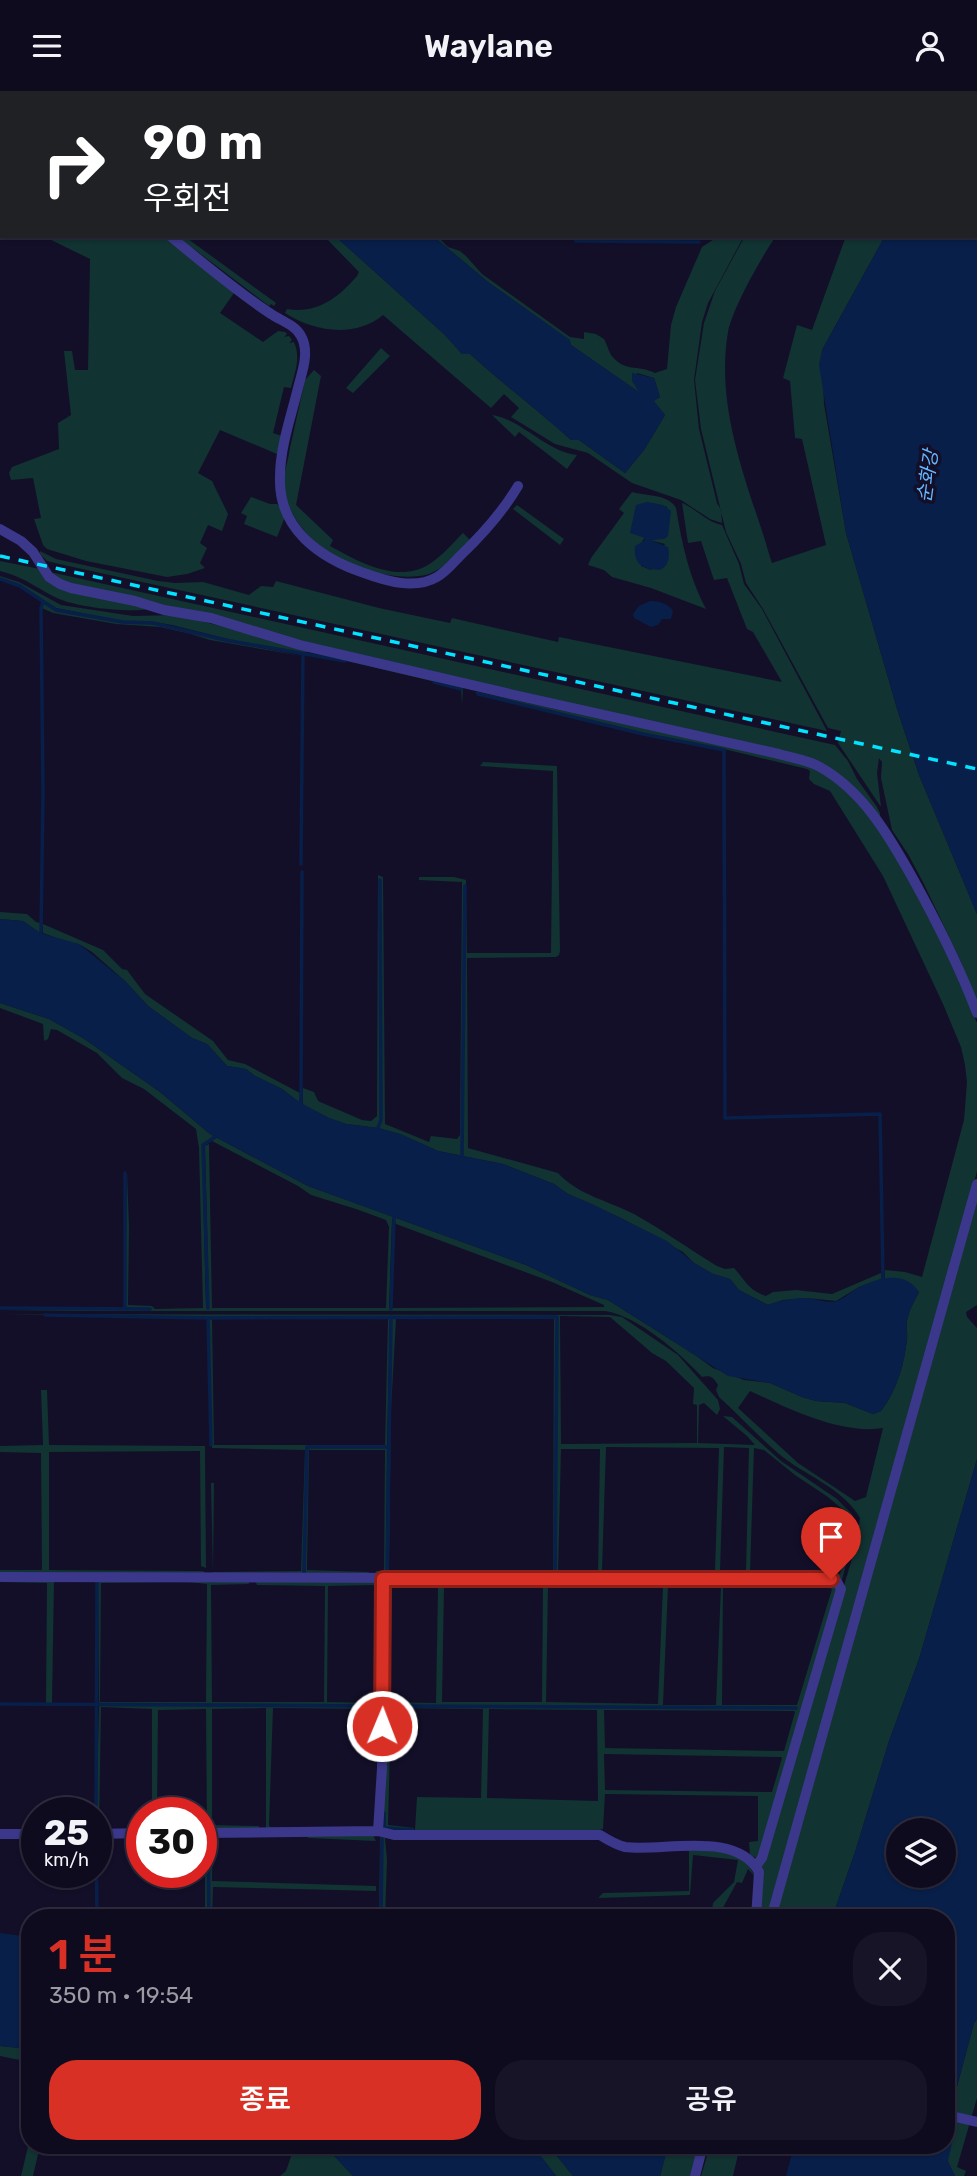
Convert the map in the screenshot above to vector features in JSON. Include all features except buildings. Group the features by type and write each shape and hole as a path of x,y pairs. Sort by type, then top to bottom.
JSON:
{"street":[{"path":"173,238 272,314 295,328 301,336 306,353 283,450 280,482 284,505 291,520 305,540 317,551 341,564 378,578 403,583 429,580 446,570 492,525 518,486"},
{"path":"0,529 27,546 48,577 71,588 211,618 300,645 779,754 816,765 837,779 856,797 893,843 946,939 977,1013"},
{"path":"774,1909 977,1184"},
{"path":"0,1577 831,1579 837,1582 841,1589 762,1858 756,1866"},
{"path":"378,1831 382,1768 383,1579"},
{"path":"217,1833 378,1831 394,1835 600,1835 624,1847 670,1846 732,1850 747,1857 759,1872 757,1909"},
{"path":"0,1834 21,1834"},
{"path":"955,2117 977,2122"},
{"path":"695,2176 701,2154"}],"green space":[{"path":"47,238 165,238 234,293 220,313 263,342 278,331 287,334 284,337 289,336 292,340 289,343 294,342 297,354 296,371 291,388 284,387 273,433 282,436 277,454 220,430 198,473 212,481 228,514 222,531 208,525 200,543 207,548 200,563 205,568 167,577 86,561 47,549 34,519 41,518 33,478 11,480 9,473 12,467 59,449 58,423 71,415 64,351 72,351 75,370 88,370 90,259"},
{"path":"180,238 187,238 276,303 269,306"},
{"path":"326,238 337,238 445,335 462,354 470,354 571,440 579,440 625,473 644,450 665,415 653,401 660,397 654,378 637,373 640,393 571,345 569,340 488,282 435,238 460,251 482,274 570,337 584,339 584,332 596,334 604,339 616,361 655,373 667,369 671,325 676,307 702,247 716,238 743,238 708,303 702,322 694,380 699,429 721,510 722,523 710,519 681,500 632,483 588,453 555,444 511,417 519,408 504,394 491,408 383,315 360,327 335,330 309,325 285,313 287,309 308,309 326,303 342,291 359,272"},
{"path":"744,238 775,238 748,283 731,322 725,358 734,437 772,563 826,545 802,439 795,438 790,381 783,378 797,325 812,330 845,238 884,238 822,350 824,404 846,533 898,712 919,775 977,914 977,1003 924,884 892,830 881,778 882,762 879,758 877,773 881,807 838,743 841,731 828,728 746,583 741,564 726,532 701,429 695,380 704,323 715,291"},
{"path":"381,348 390,356 353,393 346,388"},
{"path":"314,370 321,376 296,505 333,540 330,546 366,564 393,572 419,569 431,563 463,533 471,541 441,568 429,574 400,576 352,565 324,550 295,518 288,504 284,480 305,380"},
{"path":"492,415 514,423 555,448 577,455 567,469 519,432 515,437"},
{"path":"632,492 663,498 673,503 691,572 706,609 651,588 612,577 604,570 588,565 624,513 619,509","holes":["652,503 667,507 666,538 649,540 665,544 651,570 641,566 642,542 645,537 636,533"]},
{"path":"251,497 277,504 281,508 285,517 277,537 244,524 247,516 241,513"},
{"path":"682,503 722,525 739,564 744,584 762,609 827,731 59,564 47,561 40,554 40,551 56,559 158,581 203,582 249,595 261,586 273,587 276,581 450,623 452,618 558,642 559,637 782,682 753,632 747,629 727,578 714,580 701,541 688,543"},
{"path":"517,505 564,539 560,545 513,509"},
{"path":"0,561 40,569 44,577 149,609 101,608 63,601 23,579 0,571"},
{"path":"50,572 835,745 877,807 880,821 837,773 67,584"},
{"path":"0,576 19,582 61,605 133,616 177,615 463,687 462,705 461,688 309,652 236,641 172,625 123,621 56,608"},
{"path":"44,604 56,611 122,623 151,623 302,656 210,640 160,627 116,624 53,613 42,608"},
{"path":"475,693 810,765 842,786 871,816 922,899 977,1023 977,1171 943,1302 772,1909 760,1909 761,1868 856,1545 860,1518 844,1498 789,1462 764,1440 719,1397 716,1390 718,1385 713,1378 702,1377 682,1357 644,1328 618,1314 605,1311 0,1311 151,1309 125,1308 127,1172 128,1305 152,1306 155,1309 203,1308 199,1148 196,1129 144,1089 122,1078 97,1053 57,1030 51,1029 48,1039 44,1041 43,1024 0,1008 0,1003 49,1019 83,1038 160,1092 210,1134 308,1186 526,1265 590,1295 608,1300 713,1368 744,1380 770,1383 816,1401 845,1403 873,1414 881,1411 902,1368 907,1320 919,1292 891,1278 885,1279 885,1270 922,1277 964,1120 967,1082 961,1047 883,876 830,791 809,779 810,771 724,749 643,734","holes":["214,1138 212,1141 311,1195 386,1220 389,1227 386,1308 212,1308 209,1144 205,1146 209,1307 206,1308 202,1145","394,1218 396,1224 552,1282 604,1307 389,1308","750,1391 832,1424 850,1428 883,1428 866,1497 855,1501 798,1463 738,1408"]},
{"path":"483,762 557,766 560,951 556,957 467,958 468,1148 558,1173 575,1187 634,1214 717,1266 734,1268 751,1288 766,1296 773,1292 796,1290 832,1294 881,1273 881,1279 859,1287 836,1301 807,1298 783,1300 768,1305 739,1290 730,1279 713,1274 694,1263 683,1252 623,1219 568,1194 554,1184 503,1164 438,1151 400,1134 346,1124 303,1105 303,1088 314,1092 318,1101 362,1120 371,1121 377,1116 378,875 383,877 385,1124 429,1142 431,1136 457,1139 460,1135 462,882 419,880 419,877 454,877 466,880 467,953 551,953 553,771 480,766"},
{"path":"0,912 27,914 41,923 40,933 23,921 0,919"},
{"path":"43,924 103,950 122,969 127,970 145,994 213,1041 228,1060 245,1064 300,1093 299,1102 246,1069 227,1066 207,1044 192,1038 148,1006 92,952 79,944 43,933"},
{"path":"977,1201 977,1305 966,1312 977,1328 977,1459 919,1659 889,1741 835,1909 778,1909"},
{"path":"0,1314 610,1315 622,1317 678,1355 718,1400 720,1409 717,1415 704,1403 699,1405 698,1443 755,1445 723,1416 732,1417 781,1461 837,1499 852,1514 856,1529 841,1583 834,1577 719,1577 721,1572 746,1572 749,1448 724,1447 720,1571 715,1571 719,1448 606,1447 602,1570 707,1571 713,1573 712,1576 598,1576 600,1449 561,1449 558,1574 580,1576 543,1576 544,1573 553,1571 554,1319 396,1319 391,1410 389,1572 416,1574 416,1577 374,1576 376,1571 384,1571 385,1450 309,1450 307,1570 369,1572 367,1576 213,1575 211,1483 214,1483 213,1572 301,1571 305,1450 212,1448 209,1319 212,1318 214,1445 385,1445 390,1318 387,1447 306,1447 303,1572 308,1448 387,1448 386,1574 392,1318 512,1316 208,1317","holes":["560,1316 610,1317 652,1353 666,1361 694,1388 697,1443 561,1444","754,1448 764,1450 828,1497 850,1519 851,1537 840,1574 750,1572"]},
{"path":"41,1390 47,1390 49,1445 205,1446 206,1568 201,1566 200,1451 49,1452 49,1570 202,1571 205,1576 0,1574 0,1570 42,1570 41,1453 0,1452 0,1446 43,1445"},
{"path":"0,1579 172,1579 169,1582 101,1583 100,1702 206,1702 207,1584 178,1579 248,1580 249,1584 211,1585 212,1702 324,1702 325,1586 257,1585 255,1580 377,1582 375,1585 328,1586 327,1702 378,1703 381,1706 376,1810 379,1709 273,1708 269,1825 297,1827 299,1830 266,1830 266,1708 212,1709 212,1797 207,1797 206,1709 158,1710 157,1797 152,1797 152,1709 101,1707 100,1797 97,1797 98,1581 54,1582 52,1703 46,1703 47,1583 0,1582"},
{"path":"532,1580 533,1582 446,1583 533,1583 444,1587 442,1702 542,1702 543,1586 537,1583 539,1580 626,1581 559,1583 627,1584 625,1585 548,1586 546,1702 658,1704 663,1586 635,1584 685,1583 668,1586 663,1705 716,1705 721,1587 689,1585 689,1581 829,1581 836,1586 837,1593 759,1859 750,1855 749,1842 758,1841 758,1796 605,1794 603,1829 599,1830 418,1832 415,1830 417,1797 481,1798 483,1709 391,1708 388,1825 414,1828 413,1832 382,1829 385,1586 391,1581","holes":["392,1587 438,1588 436,1703 390,1702","723,1587 832,1589 797,1705 722,1705","386,1705 796,1708 387,1707 385,1805","489,1709 597,1710 598,1801 487,1798","604,1710 794,1711 784,1751 605,1748","604,1754 781,1757 772,1792 605,1790"]},
{"path":"217,1825 259,1826 259,1830 217,1830"},
{"path":"217,1834 373,1835 376,1841"},
{"path":"380,1837 385,1838 387,1860 385,1909 379,1909"},
{"path":"689,1850 716,1850 744,1858 756,1878 748,1869 742,1883 737,1882 722,1909 712,1909 713,1903 734,1882 738,1860 693,1855 690,1895 598,1898 603,1893 689,1891"},
{"path":"217,1881 376,1886 376,1891 217,1887"},
{"path":"205,1888 209,1888 209,1909 205,1909"},
{"path":"209,1888 213,1888 212,1909 210,1909"},
{"path":"977,2019 977,2098 957,2167 966,2171 964,2176 955,2176 947,2161 949,2154 955,2154 958,2115 955,2112 955,2094"},
{"path":"0,2046 21,2048 21,2060 0,2056"},
{"path":"26,2154 38,2154 33,2176 21,2176"},
{"path":"292,2154 332,2154 353,2176 280,2176 286,2171"},
{"path":"539,2154 555,2154 573,2176 556,2176"},
{"path":"666,2154 696,2154 690,2176 660,2176"},
{"path":"708,2154 738,2154 733,2176 701,2176"}],"water":[{"path":"337,238 435,238 488,282 570,340 571,345 639,392 632,381 632,373 654,378 660,397 654,401 665,415 644,450 625,473 579,440 571,440 470,354 462,354 445,335"},
{"name":"순화강","path":"884,238 977,238 977,914 919,775 846,533 819,365 822,350"},
{"path":"647,502 663,505 671,511 668,536 650,540 668,547 668,560 660,570 640,565 635,546 645,538 630,533 636,505"},
{"path":"650,601 669,606 673,611 671,619 662,619 658,625 651,627 634,618 633,614 639,606"},
{"path":"0,919 23,921 40,933 79,944 125,981 148,1006 192,1038 207,1044 227,1066 246,1069 329,1118 346,1124 400,1134 438,1151 503,1164 554,1184 568,1194 667,1241 694,1263 713,1274 730,1279 739,1290 767,1305 800,1298 833,1302 881,1279 906,1280 919,1292 907,1320 904,1358 891,1395 881,1411 873,1414 845,1403 802,1397 770,1383 728,1376 608,1300 590,1295 526,1265 308,1186 210,1134 160,1092 83,1038 49,1019 0,1003"},
{"path":"977,1459 977,2019 955,2093 955,1909 835,1909 889,1741 919,1659"},
{"path":"0,1933 21,1936 21,2048 0,2046"},
{"path":"332,2154 539,2154 556,2176 353,2176"},
{"path":"555,2154 666,2154 660,2176 573,2176"},
{"path":"792,2154 950,2154 948,2161 955,2176 786,2176"}],"waterway":[{"path":"575,238 576,241 699,242"},
{"path":"0,579 20,586 56,610 123,622 153,623 225,640 345,661"},
{"path":"41,933 43,602"},
{"path":"301,864 303,654"},
{"path":"434,682 461,689"},
{"path":"478,694 643,734 724,750 725,1118 880,1114 883,1279"},
{"path":"301,1103 302,872"},
{"path":"378,1128 381,1120 380,880"},
{"path":"462,1156 465,886"},
{"path":"208,1308 203,1145 215,1137"},
{"path":"125,1173 125,1307"},
{"path":"391,1309 394,1218"},
{"path":"0,1308 150,1309"},
{"path":"45,1315 208,1318 557,1317 555,1572"},
{"path":"387,1574 391,1317"},
{"path":"208,1318 211,1445"},
{"path":"304,1573 307,1447 388,1447"},
{"path":"96,1797 97,1580"},
{"path":"388,1588 389,1584 429,1583"},
{"path":"707,1584 752,1584"},
{"path":"0,1704 379,1706"},
{"path":"386,1706 796,1708"},
{"path":"384,1813 384,1828 412,1830"},
{"path":"381,1909 382,1839"},
{"path":"97,1888 97,1909"},
{"path":"209,1888 209,1909"}],"railway":[{"path":"0,556 977,769"}],"route":[{"path":"382,1726 383,1579 831,1579"}]}
